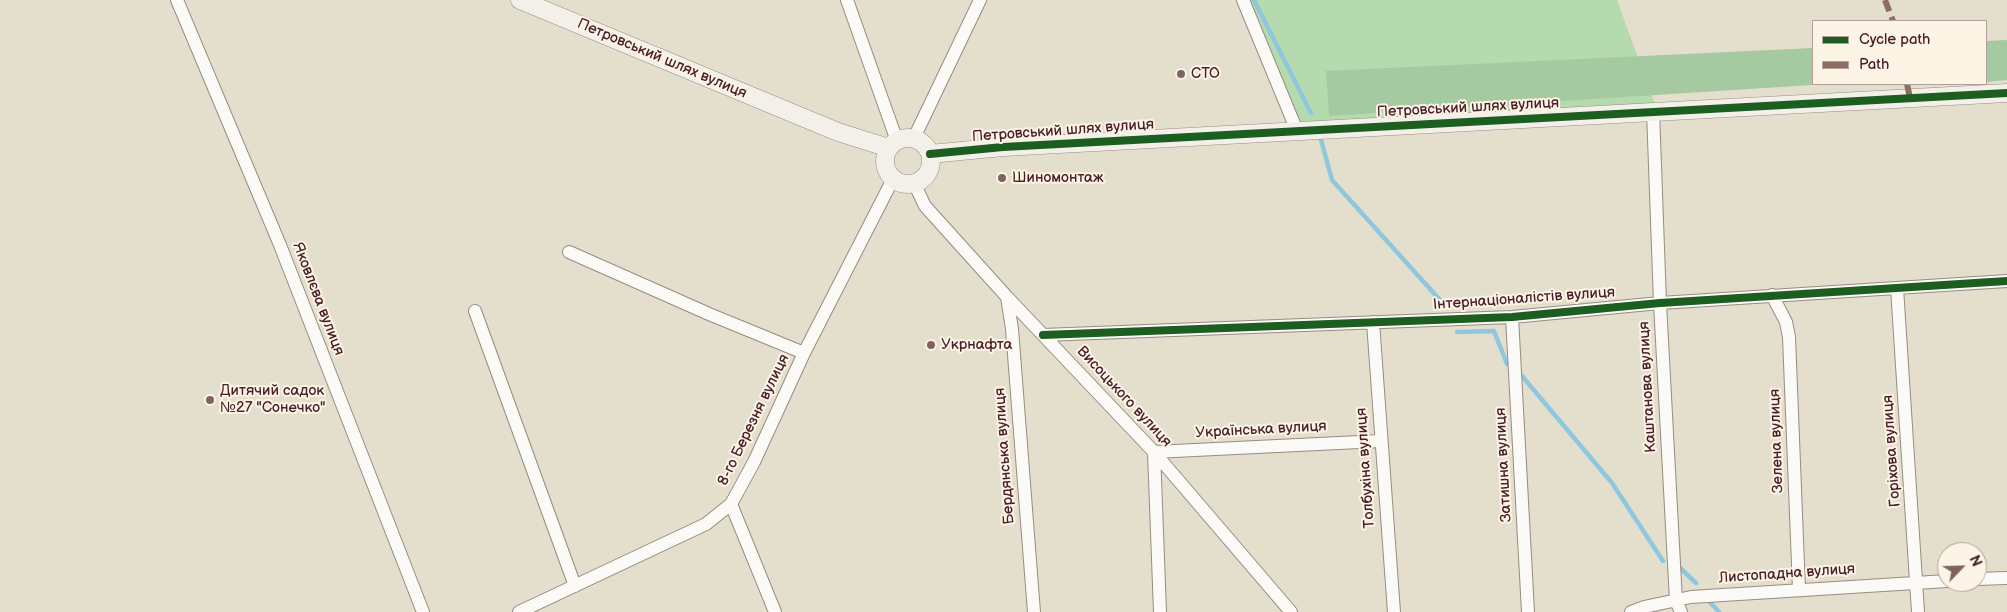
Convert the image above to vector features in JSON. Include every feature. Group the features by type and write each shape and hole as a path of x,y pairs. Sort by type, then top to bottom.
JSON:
{"street":[{"name":"Яковлєва вулиця","path":"177,0 280,245 423,612"},
{"name":"Петровський шлях вулиця","path":"520,0 838,132 893,144 902,138 914,138"},
{"path":"847,0 893,144 886,155 886,167 893,179 902,183 920,181 928,173 932,161 930,154 925,144 914,138 980,0"},
{"path":"1243,0 1297,131"},
{"name":"Петровський шлях вулиця","path":"930,154 1003,147 2007,93"},
{"name":"Каштанова вулиця","path":"1653,111 1660,303 1679,606"},
{"name":"8-го Березня вулиця","path":"519,612 706,524 731,504 754,462 804,354 893,179"},
{"name":"Висоцького вулиця","path":"914,183 925,206 1006,297 1154,452 1291,612"},
{"name":"8-го Березня вулиця","path":"569,252 804,354"},
{"name":"Інтернаціоналістів вулиця","path":"1043,335 1512,317 1660,303 2007,281"},
{"name":"Горіхова вулиця","path":"1897,288 1918,612"},
{"name":"Зелена вулиця","path":"1772,295 1786,322 1789,337 1799,590"},
{"name":"Бердянська вулиця","path":"1006,297 1012,330 1034,612"},
{"path":"475,311 576,586"},
{"name":"Затишна вулиця","path":"1512,317 1528,612"},
{"name":"Толбухіна вулиця","path":"1373,322 1380,441 1394,612"},
{"name":"Українська вулиця","path":"1154,452 1380,441"},
{"path":"1154,452 1160,612"},
{"path":"731,504 775,612"},
{"path":"1987,579 2007,578"},
{"name":"Листопадна вулиця","path":"1631,612 1644,607 1679,606 1692,596 1937,581"}],"green space":[{"path":"1248,0 1617,0 1655,104 1299,124"},
{"path":"2007,40 2007,80 1987,82 1987,41"},
{"path":"1812,48 1812,85 1329,116 1326,71"}],"waterway":[{"path":"1254,0 1311,113"},
{"path":"1320,136 1332,180 1440,300"},
{"path":"1457,332 1494,331 1507,364"},
{"path":"1522,376 1612,483 1663,561"},
{"path":"1678,566 1696,583"},
{"path":"1706,598 1719,612"}],"marked path":[{"path":"1885,0 1893,20"},
{"path":"1907,85 1910,98"}],"cycle path":[{"path":"930,154 1003,147 2007,93"},
{"path":"1043,335 1512,317 1660,303 2007,281"}],"place":[{"name":"СТО","path":"1181,74"},
{"name":"Шиномонтаж","path":"1002,178"},
{"name":"Укрнафта","path":"931,345"},
{"name":"Дитячий садок №27 \"Сонечко\"","path":"210,400"}]}
